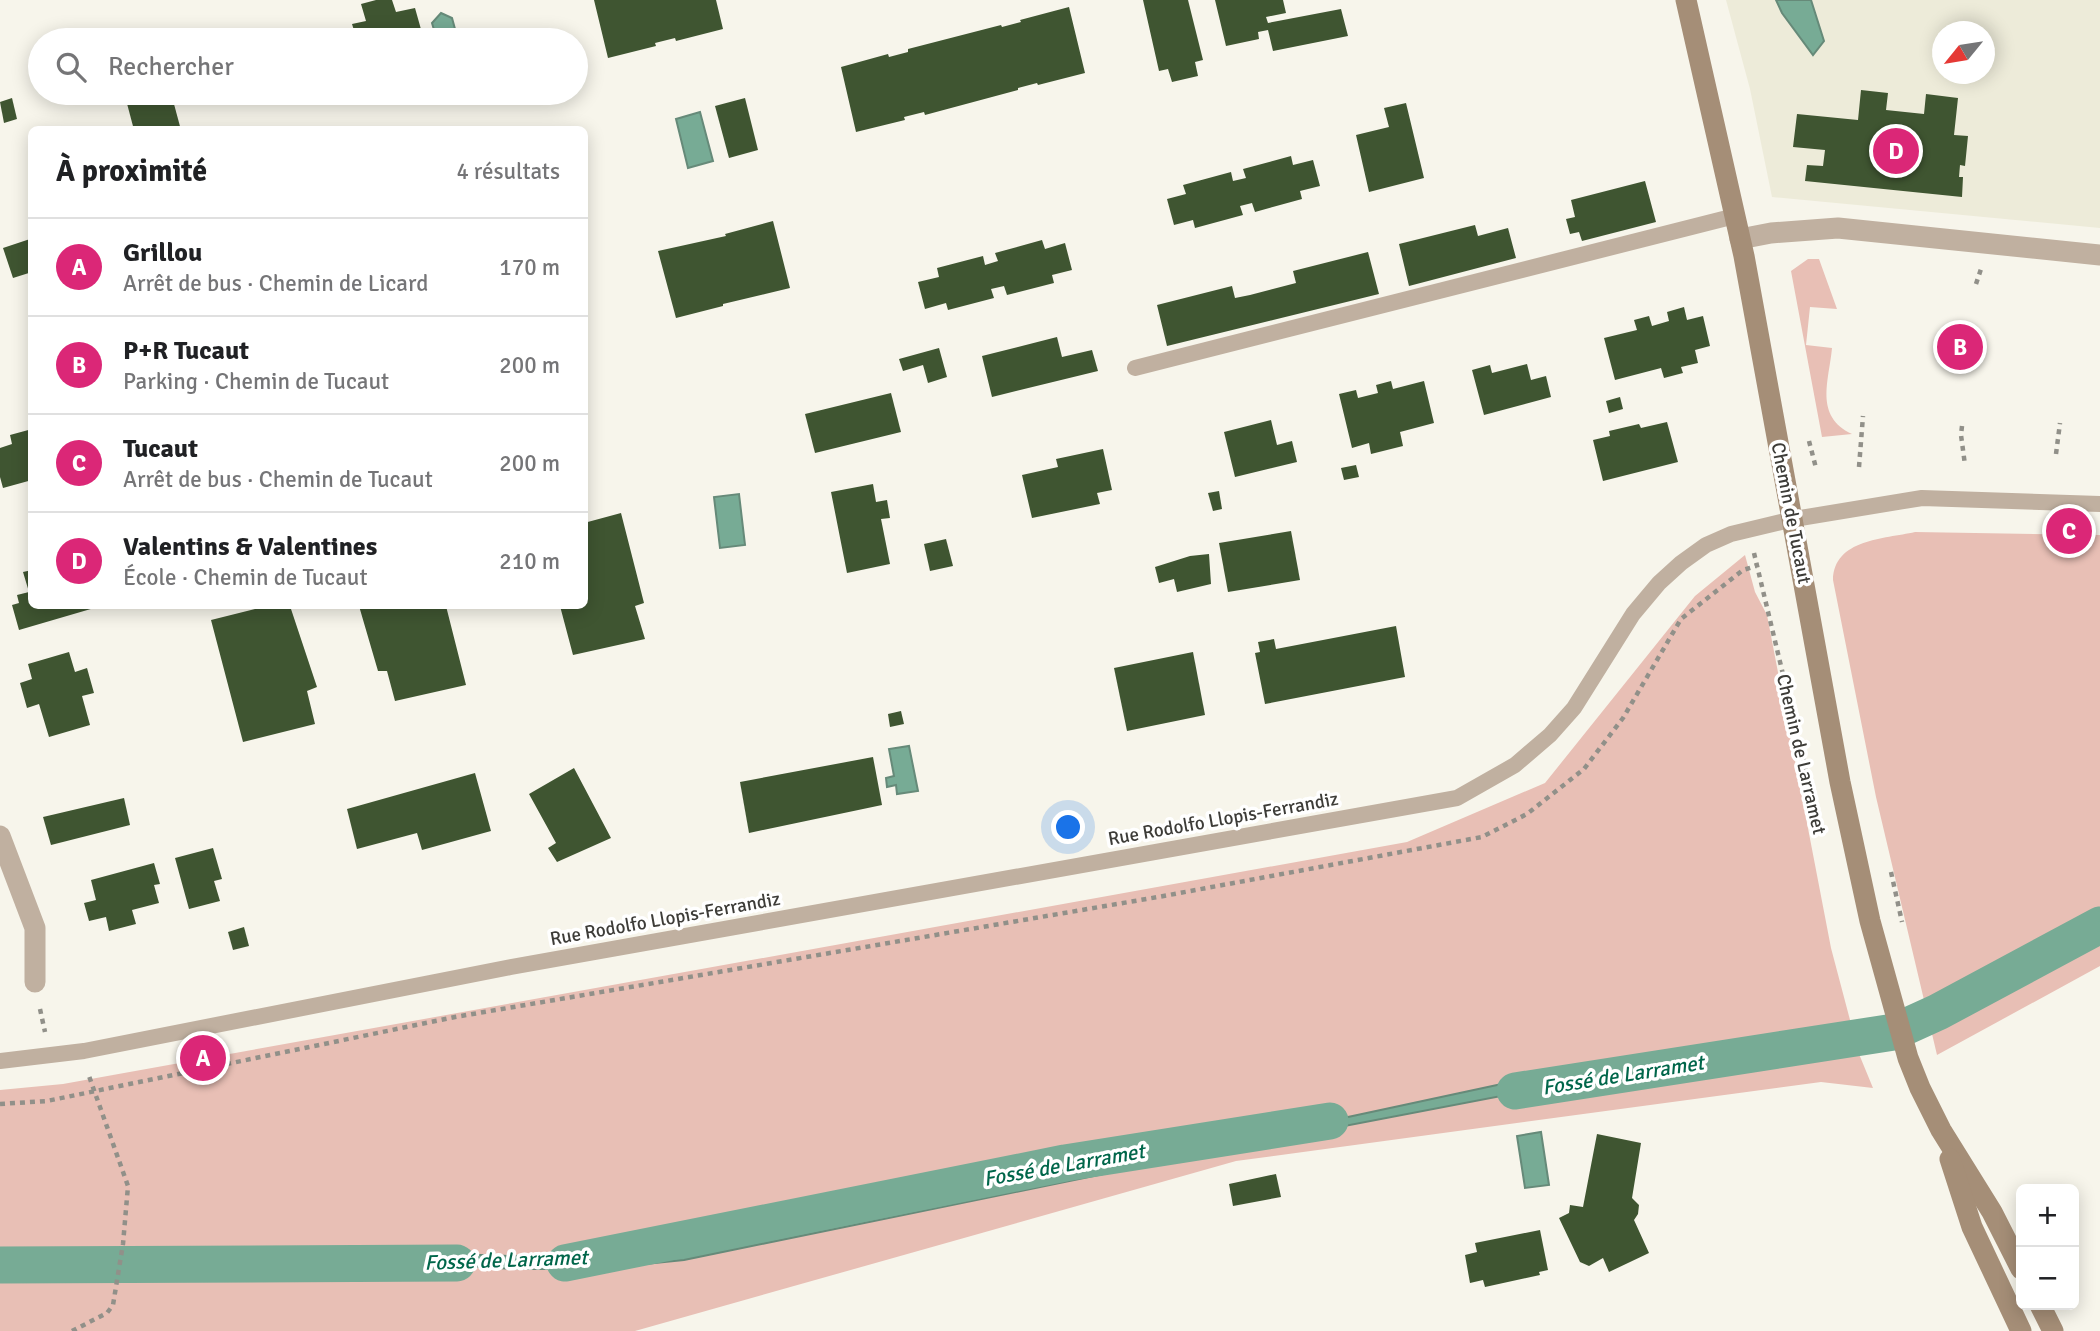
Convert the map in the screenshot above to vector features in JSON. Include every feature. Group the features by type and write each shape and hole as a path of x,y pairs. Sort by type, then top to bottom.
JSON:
{"main road":[{"name":"Chemin de Tucaut","path":"1686,0 1740,239 1843,794 1870,921 1908,1058 1941,1130"},
{"path":"1941,1130 1993,1212 2016,1259"},
{"path":"1941,1130 1972,1227 2021,1331"},
{"path":"2042,1310 2053,1331"}],"street":[{"path":"1740,239 1771,233 1838,228 2100,255"},
{"path":"0,836 35,928 35,982"}],"lane":[{"path":"1135,368 1735,216"},
{"name":"Rue Rodolfo Llopis-Ferrandiz","path":"0,1061 84,1051 511,967 1457,798 1515,765 1550,735 1574,708 1633,614 1659,583 1706,545 1749,530 1794,519 1922,498 2100,504"}],"path":[{"path":"1976,284 1981,269"},
{"path":"1859,467 1863,416"},
{"path":"2056,454 2060,423"},
{"path":"1962,426 1965,465"},
{"name":"Chemin de Larramet","path":"1749,530 1810,789"},
{"path":"72,1331 107,1313 113,1305 123,1244 128,1186 88,1072"}],"shaded area":[{"path":"1726,0 2100,0 2100,228 1772,197 1750,89"},
{"path":"1808,259 1819,259 1837,309 1810,307 1806,345 1832,348 1827,385 1828,408 1832,418 1852,434 1822,437 1791,271"},
{"path":"1915,532 2100,535 2100,966 1937,1055 1876,797 1833,580 1836,566 1842,556 1851,549 1876,539"},
{"path":"1745,555 1755,592 1767,615 1831,948 1859,1054 1873,1088 1821,1082 1236,1161 635,1331 0,1331 0,1090 63,1084 1407,842 1545,783 1695,596"}],"water":[{"path":"1776,0 1811,0 1824,41 1813,55 1782,13"},
{"path":"441,13 452,18 455,28 433,28 432,23"},
{"path":"700,112 713,161 688,168 676,119"},
{"path":"739,494 745,545 720,548 714,497"},
{"path":"909,746 918,791 897,794 896,785 887,787 886,778 894,776 889,749"},
{"path":"1872,1026 1876,1041 1735,1054 1585,1080 1230,1148 684,1260 596,1269 513,1269 412,1263 193,1263 189,1252 397,1252 510,1256 650,1251 996,1187 1166,1153 1225,1138 1348,1117 1511,1082 1542,1079 1642,1058 1796,1033"},
{"path":"1541,1132 1549,1185 1525,1188 1517,1136"}],"building":[{"path":"392,0 396,12 415,8 421,28 353,28 352,24 366,21 361,4"},
{"path":"594,0 716,0 723,29 676,41 675,38 655,43 656,46 608,58"},
{"path":"1143,0 1188,0 1203,60 1195,62 1198,76 1172,82 1168,69 1159,71"},
{"path":"1215,0 1283,0 1286,13 1266,17 1268,23 1341,9 1348,36 1273,51 1268,30 1258,32 1259,39 1226,46"},
{"path":"1069,7 1085,73 1038,85 1037,83 925,115 924,112 904,117 905,120 856,132 841,67 888,54 889,57 908,52 908,49 1001,25 1002,27"},
{"path":"1861,90 1888,93 1886,110 1924,114 1926,94 1958,98 1954,135 1968,136 1965,166 1960,165 1959,177 1963,177 1962,197 1805,181 1807,165 1823,166 1825,150 1793,147 1797,114 1858,120"},
{"path":"12,98 17,119 4,123 0,102"},
{"path":"745,98 758,150 729,158 715,106"},
{"path":"1406,103 1424,178 1369,192 1356,135 1389,127 1384,108"},
{"path":"127,105 174,105 180,126 133,126"},
{"path":"1291,156 1293,165 1313,160 1320,186 1300,191 1302,199 1255,212 1252,203 1240,206 1243,215 1195,228 1193,220 1174,225 1167,199 1186,194 1183,185 1231,172 1233,181 1246,178 1243,169"},
{"path":"1645,181 1656,222 1582,241 1579,232 1570,234 1566,219 1575,217 1571,200"},
{"path":"773,221 790,288 676,318 658,251 726,236 725,234"},
{"path":"1475,225 1478,236 1508,228 1516,258 1409,286 1399,244"},
{"path":"28,240 28,273 13,278 3,248"},
{"path":"1042,240 1045,249 1065,243 1072,270 1052,275 1054,283 1007,295 1004,286 991,289 994,298 948,310 946,303 925,309 918,282 939,277 937,268 983,256 985,265 998,261 995,253"},
{"path":"1368,252 1379,294 1167,346 1157,305 1232,286 1235,298 1250,295 1296,283 1293,271"},
{"path":"1684,307 1687,320 1703,316 1710,346 1695,350 1698,363 1681,367 1683,373 1664,378 1661,368 1615,380 1604,338 1637,330 1634,320 1649,316 1652,326 1669,321 1667,312"},
{"path":"1057,337 1062,357 1092,350 1098,371 992,397 982,356"},
{"path":"939,348 947,377 928,383 923,365 903,371 899,359"},
{"path":"1527,364 1531,380 1546,376 1551,397 1484,415 1472,370 1490,365 1492,373"},
{"path":"1391,381 1393,389 1424,381 1434,423 1400,432 1403,446 1371,454 1369,443 1352,448 1339,394 1356,390 1358,398 1378,393 1376,385"},
{"path":"891,393 901,432 815,453 805,414"},
{"path":"1620,397 1623,409 1609,413 1606,401"},
{"path":"1271,420 1277,445 1292,441 1297,462 1235,477 1224,432"},
{"path":"1667,422 1678,462 1603,481 1593,440 1610,436 1609,431 1639,424 1641,428"},
{"path":"28,430 28,481 3,488 0,477 0,448 12,444 10,435"},
{"path":"1103,449 1112,490 1097,493 1100,504 1032,518 1022,475 1058,467 1056,459"},
{"path":"1356,465 1359,477 1344,480 1341,468"},
{"path":"873,484 876,502 887,500 890,518 881,519 890,564 847,573 831,492"},
{"path":"1219,491 1222,509 1213,511 1208,493"},
{"path":"621,513 644,603 635,606 645,639 573,655 561,609 588,609 588,522"},
{"path":"1291,531 1300,580 1228,592 1219,543"},
{"path":"946,539 953,566 930,571 924,544"},
{"path":"1209,554 1211,584 1177,592 1174,579 1159,583 1155,567 1190,556"},
{"path":"28,571 28,589 23,572"},
{"path":"28,592 28,609 91,609 19,630 12,605 19,603 17,595"},
{"path":"255,609 291,609 317,687 307,691 315,724 243,742 211,620"},
{"path":"360,609 447,609 466,685 395,701 387,671 378,671"},
{"path":"1396,626 1405,677 1265,704 1255,653 1260,652 1258,642 1274,639 1276,649"},
{"path":"69,652 75,672 87,668 94,693 82,696 90,725 49,737 39,704 27,708 20,683 32,679 28,664"},
{"path":"1193,652 1205,715 1127,731 1114,668"},
{"path":"901,711 904,724 890,727 888,714"},
{"path":"873,757 882,805 749,833 740,782"},
{"path":"574,768 611,838 557,862 548,848 556,843 529,794"},
{"path":"475,773 491,831 422,850 417,833 357,849 347,809"},
{"path":"124,798 130,825 51,845 43,817"},
{"path":"213,848 222,879 214,881 220,901 189,909 175,858"},
{"path":"154,863 160,884 154,885 159,903 132,910 136,924 109,931 106,917 89,921 84,903 96,900 91,880"},
{"path":"244,927 249,946 233,950 228,932"},
{"path":"1597,1134 1641,1143 1632,1198 1639,1205 1634,1220 1649,1253 1609,1272 1603,1258 1589,1266 1580,1262 1559,1218 1569,1213 1570,1205 1583,1207"},
{"path":"1276,1174 1281,1197 1233,1206 1229,1184"},
{"path":"1540,1230 1548,1270 1539,1272 1540,1275 1485,1287 1483,1280 1470,1283 1465,1255 1477,1252 1475,1243"}],"waterway":[{"name":"Fossé de Larramet","path":"1515,1091 1894,1032 1938,1012 2100,925"},
{"name":"Fossé de Larramet","path":"565,1263 1065,1163 1330,1121"},
{"name":"Fossé de Larramet","path":"0,1265 457,1263"}],"place":[{"name":"Valentins & Valentines","path":"1896,151"},
{"name":"P+R Tucaut","path":"1960,347"},
{"name":"Tucaut","path":"2069,531"},
{"name":"Grillou","path":"203,1058"}]}
